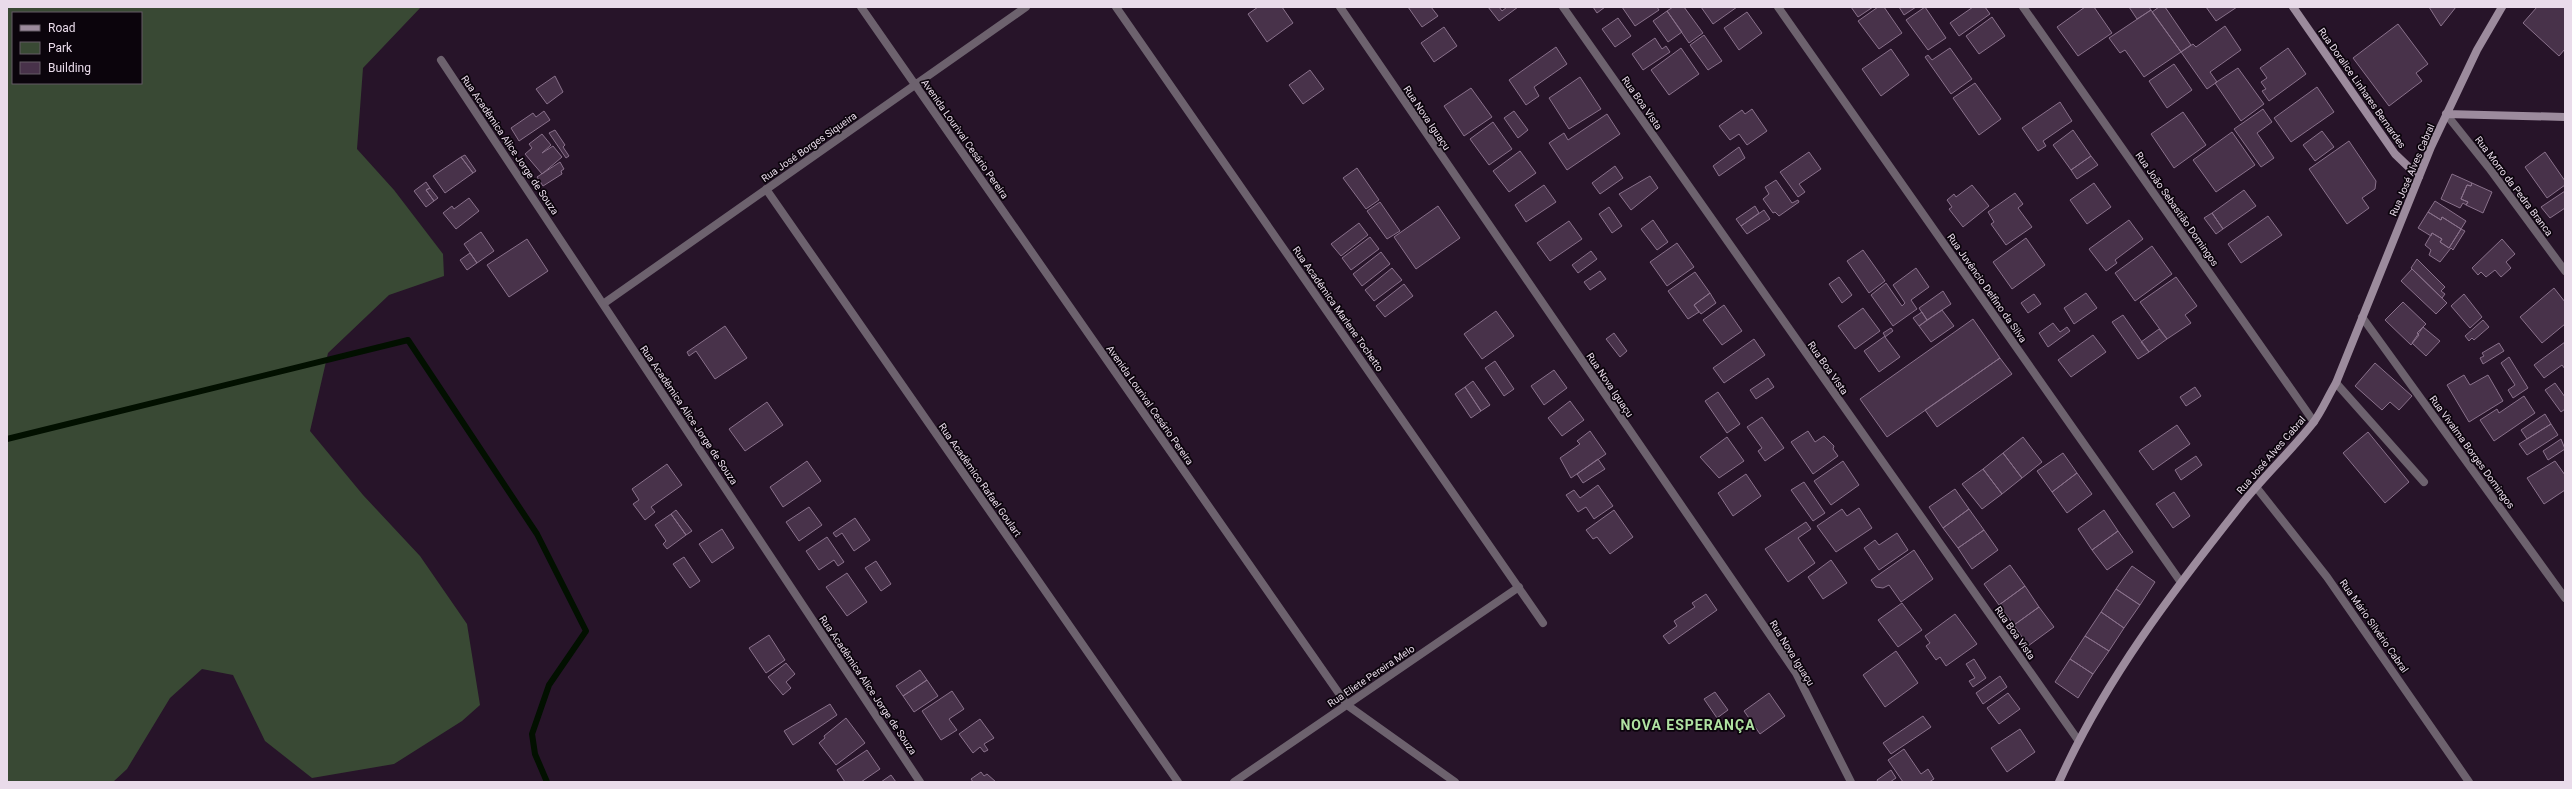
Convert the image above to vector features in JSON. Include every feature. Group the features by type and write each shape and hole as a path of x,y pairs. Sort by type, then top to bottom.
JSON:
{"main road":[{"name":"Rua Doralice Linhares Bernardes","path":"2293,7 2395,154 2419,178"},
{"name":"Rua José Alves Cabral","path":"2058,782 2078,740 2129,654 2180,581 2256,487 2314,422 2336,383 2446,114 2477,50 2502,7"},
{"path":"2446,114 2565,117"}],"street":[{"name":"Avenida Lourival Cesário Pereira","path":"861,7 1347,705 1455,782"},
{"name":"Rua José Borges Siqueira","path":"603,304 1026,7"},
{"name":"Rua Acadêmica Marlene Tochetto","path":"1116,7 1543,623"},
{"name":"Rua Nova Iguaçu","path":"1340,7 1796,673 1851,782"},
{"name":"Rua Boa Vista","path":"1562,7 2078,740"},
{"name":"Rua Juvêncio Delfino da Silva","path":"1778,7 2180,581"},
{"name":"Rua João Sebastião Domingos","path":"2023,7 2314,422"},
{"name":"Rua Acadêmica Alice Jorge de Souza","path":"441,60 920,782"},
{"name":"Rua Morro da Pedra Branca","path":"2446,114 2489,168 2565,271"},
{"name":"Rua Acadêmico Rafael Goulart","path":"766,189 1178,782"},
{"name":"Rua Vivalma Borges Domingos","path":"2362,317 2565,598"},
{"path":"2336,383 2424,482"},
{"name":"Rua Mário Silvério Cabral","path":"2256,487 2327,576 2469,782"},
{"name":"Rua Eliete Pereira Melo","path":"1234,782 1519,587"}],"green space":[{"path":"7,7 421,7 363,68 357,149 394,190 443,254 444,276 389,295 328,353 310,431 363,495 420,556 467,624 480,705 462,721 394,764 312,778 265,741 233,675 202,669 170,698 127,769 113,782 7,782"}],"building":[{"path":"1258,7 1282,7 1293,23 1267,42 1248,14"},
{"path":"1408,7 1431,7 1438,16 1422,27"},
{"path":"1488,7 1499,7 1502,11 1507,7 1518,7 1499,21"},
{"path":"1593,7 1605,7 1597,13"},
{"path":"1622,7 1657,7 1659,10 1635,26"},
{"path":"1673,7 1684,7 1703,33 1689,43 1667,11"},
{"path":"1701,7 1737,7 1713,24"},
{"path":"1851,7 1873,7 1858,17"},
{"path":"1878,7 1884,7 1902,33 1879,49 1858,21"},
{"path":"1899,7 1916,7 1904,15"},
{"path":"1925,7 1946,38 1928,50 1906,20"},
{"path":"1973,7 1985,7 1990,14 1959,36 1950,23"},
{"path":"2085,7 2094,7 2112,33 2078,56 2057,27"},
{"path":"2129,7 2149,7 2151,10 2137,19"},
{"path":"2159,7 2165,7 2191,45 2181,52 2152,12"},
{"path":"2206,7 2237,7 2216,21"},
{"path":"2429,7 2456,7 2441,26"},
{"path":"2537,7 2565,7 2565,49 2559,56 2523,23"},
{"path":"2151,10 2181,52 2144,77 2125,50 2120,53 2109,38"},
{"path":"1667,11 1682,32 1668,42 1653,21"},
{"path":"1747,12 1762,33 1739,50 1724,28"},
{"path":"1992,17 2005,36 1979,54 1966,36"},
{"path":"1618,18 1631,36 1615,47 1602,29"},
{"path":"2398,24 2428,64 2416,73 2422,81 2389,106 2353,58"},
{"path":"2225,26 2241,50 2210,72 2217,82 2207,89 2181,52 2193,44 2196,47"},
{"path":"1444,27 1457,46 1434,62 1421,43"},
{"path":"1704,35 1722,61 1708,70 1690,45"},
{"path":"1655,38 1662,49 1666,46 1670,52 1643,70 1632,54"},
{"path":"1556,47 1567,64 1534,87 1539,96 1526,105 1509,80"},
{"path":"1681,48 1699,74 1669,95 1651,70"},
{"path":"1950,48 1972,79 1951,94 1925,57 1928,55 1932,60"},
{"path":"2288,48 2306,74 2269,101 2262,91 2266,89 2261,82 2267,78 2260,68"},
{"path":"1891,49 1909,75 1881,96 1862,69"},
{"path":"2174,64 2192,90 2167,108 2149,81"},
{"path":"2238,68 2264,104 2241,121 2215,83"},
{"path":"1310,70 1324,89 1303,104 1289,85"},
{"path":"555,76 563,92 547,104 536,89"},
{"path":"1580,77 1601,109 1569,129 1549,98"},
{"path":"1975,83 2001,119 1979,135 1953,98"},
{"path":"2317,87 2334,112 2291,142 2274,118"},
{"path":"1471,88 1492,117 1464,136 1444,106"},
{"path":"2060,102 2072,121 2043,141 2046,146 2038,151 2022,128"},
{"path":"1752,109 1767,131 1747,145 1739,134 1730,140 1719,126 1742,110 1745,114"},
{"path":"2263,109 2272,122 2257,133 2274,158 2261,167 2234,129"},
{"path":"544,111 550,120 519,141 511,128 533,113 536,117"},
{"path":"1514,111 1528,130 1518,138 1504,118"},
{"path":"2183,112 2206,145 2174,168 2151,134"},
{"path":"1607,114 1620,134 1567,170 1549,143 1564,133 1568,140"},
{"path":"1493,122 1512,149 1489,165 1470,139"},
{"path":"555,130 565,145 563,147 569,156 566,158 549,133"},
{"path":"2073,130 2091,156 2071,170 2053,145"},
{"path":"2322,131 2334,147 2315,161 2303,145"},
{"path":"2232,132 2255,165 2216,192 2193,160"},
{"path":"542,134 551,145 542,153 553,146 562,157 542,174 525,154 532,148 529,144"},
{"path":"2349,141 2376,181 2375,189 2362,198 2369,208 2347,224 2309,169"},
{"path":"1739,147 1745,158 1719,176 1713,166"},
{"path":"1520,151 1536,173 1509,192 1493,171"},
{"path":"1809,152 1821,169 1799,184 1805,192 1798,197 1780,172"},
{"path":"2545,152 2565,181 2565,185 2547,198 2525,167"},
{"path":"465,155 476,171 473,173 461,157"},
{"path":"2091,156 2098,165 2077,179 2071,170"},
{"path":"461,157 473,173 445,193 433,176"},
{"path":"560,162 564,169 561,171 562,174 543,186 537,177"},
{"path":"1615,166 1623,178 1600,194 1592,183"},
{"path":"1357,168 1379,200 1366,209 1343,178"},
{"path":"2452,174 2472,183 2471,186 2467,185 2461,199 2468,202 2466,205 2463,203 2460,208 2441,199"},
{"path":"1650,176 1658,188 1631,210 1619,194"},
{"path":"1776,180 1792,203 1798,200 1799,202 1779,216 1775,212 1773,213 1763,199 1769,194 1765,187"},
{"path":"426,182 430,188 426,190 434,201 426,207 414,191"},
{"path":"2094,183 2111,207 2087,224 2070,200"},
{"path":"2472,183 2492,192 2483,213 2466,205 2468,202 2461,199 2467,185 2471,186"},
{"path":"1544,185 1556,202 1526,222 1515,205"},
{"path":"1972,185 1989,206 1963,227 1949,209 1952,207 1947,200 1954,194 1956,197"},
{"path":"430,188 438,198 434,201 426,190"},
{"path":"2244,190 2256,206 2223,229 2212,213"},
{"path":"2565,191 2565,208 2550,218 2541,207"},
{"path":"2015,193 2023,204 2018,208 2032,227 2006,245 1991,224 1994,222 1988,212"},
{"path":"469,198 479,211 456,229 443,213 452,206 454,209"},
{"path":"2435,201 2466,221 2461,229 2442,217 2441,220 2428,212"},
{"path":"1380,202 1400,231 1387,239 1367,211"},
{"path":"1438,206 1460,238 1416,269 1394,237"},
{"path":"1755,206 1759,213 1741,226 1736,219"},
{"path":"1609,207 1622,226 1612,233 1599,214"},
{"path":"1764,210 1770,219 1747,234 1741,226"},
{"path":"2428,212 2441,220 2442,217 2461,229 2449,248 2440,242 2442,239 2432,233 2431,236 2418,228"},
{"path":"2212,213 2223,229 2216,234 2204,218"},
{"path":"2268,216 2282,235 2241,263 2228,244"},
{"path":"1653,220 1668,242 1657,250 1641,229"},
{"path":"2129,220 2143,239 2115,260 2117,263 2106,271 2089,249"},
{"path":"1569,221 1582,239 1550,261 1537,243"},
{"path":"1359,223 1368,235 1341,256 1331,244"},
{"path":"2461,229 2465,231 2453,250 2451,248 2440,262 2429,255 2431,250 2425,245 2432,233 2442,239 2440,242 2449,248"},
{"path":"481,232 494,251 477,263 464,244"},
{"path":"1370,237 1379,249 1351,270 1342,258"},
{"path":"2026,238 2045,265 2012,289 1993,262"},
{"path":"527,239 548,271 509,297 487,265"},
{"path":"2502,239 2515,254 2506,262 2511,268 2501,277 2495,270 2486,277 2481,272 2478,275 2472,268"},
{"path":"1677,243 1694,267 1667,286 1650,262"},
{"path":"2152,246 2172,274 2135,301 2115,273"},
{"path":"1863,250 1885,281 1869,293 1847,261"},
{"path":"1591,251 1597,259 1578,273 1572,265"},
{"path":"1381,252 1390,264 1362,286 1353,274"},
{"path":"470,253 477,263 467,270 460,260"},
{"path":"2417,259 2445,287 2441,291 2445,294 2442,298 2411,268"},
{"path":"1392,268 1402,280 1374,301 1365,290"},
{"path":"1916,268 1929,287 1911,300 1917,309 1893,326 1871,295 1886,283 1902,306 1905,303 1893,285"},
{"path":"2412,269 2447,303 2436,314 2401,281"},
{"path":"1600,271 1606,279 1590,290 1584,282"},
{"path":"1695,272 1710,293 1694,305 1699,312 1688,319 1668,291"},
{"path":"1839,277 1852,295 1842,303 1829,284"},
{"path":"2176,277 2197,306 2185,315 2191,323 2167,339 2140,302"},
{"path":"1404,284 1413,296 1385,317 1376,306"},
{"path":"2554,288 2565,302 2565,324 2542,343 2520,317"},
{"path":"1943,291 1951,304 1927,320 1919,308"},
{"path":"1710,293 1716,303 1701,314 1694,305"},
{"path":"2086,293 2097,308 2074,324 2064,308"},
{"path":"2034,294 2041,304 2028,313 2021,303"},
{"path":"2464,294 2482,317 2470,328 2451,306"},
{"path":"2403,302 2426,324 2417,333 2419,335 2411,345 2385,320"},
{"path":"1724,305 1742,331 1722,345 1703,320"},
{"path":"1863,308 1880,331 1855,349 1838,326"},
{"path":"1942,310 1954,326 1931,342 1919,326"},
{"path":"1496,311 1514,336 1482,359 1464,334"},
{"path":"1922,312 1927,320 1919,326 1913,318"},
{"path":"2123,315 2149,352 2138,359 2112,322"},
{"path":"1973,319 2000,358 1887,437 1860,399"},
{"path":"2483,320 2489,327 2474,340 2472,338 2469,341 2465,336"},
{"path":"2053,323 2060,332 2067,327 2070,331 2048,347 2039,333"},
{"path":"725,326 747,358 715,379 696,351 689,356 687,352"},
{"path":"2423,327 2440,341 2426,356 2412,343"},
{"path":"1891,328 1893,331 1885,337 1900,357 1879,372 1864,351 1885,336 1883,333"},
{"path":"2159,329 2167,339 2149,352 2141,342"},
{"path":"1614,333 1627,351 1620,357 1606,339"},
{"path":"2093,335 2106,352 2071,377 2058,360"},
{"path":"1754,339 1765,355 1724,383 1713,368"},
{"path":"2565,342 2565,369 2562,365 2544,378 2534,365"},
{"path":"2499,343 2504,351 2483,364 2480,358 2484,356 2482,353"},
{"path":"2509,357 2528,388 2513,398 2508,390 2515,385 2501,363"},
{"path":"2000,358 2012,374 1937,427 1925,410"},
{"path":"1495,361 1514,389 1504,396 1485,368"},
{"path":"2375,363 2412,396 2399,410 2390,402 2382,410 2355,386"},
{"path":"1554,370 1567,388 1544,405 1531,386"},
{"path":"2464,375 2470,385 2488,375 2503,401 2469,422 2447,385"},
{"path":"1768,378 1774,387 1756,399 1750,390"},
{"path":"1473,381 1490,405 1481,411 1465,387"},
{"path":"2555,383 2565,397 2565,409 2561,412 2545,390"},
{"path":"1465,387 1481,411 1471,418 1455,394"},
{"path":"2195,387 2201,396 2186,406 2180,397"},
{"path":"1718,392 1740,424 1727,433 1705,401"},
{"path":"2524,396 2535,413 2494,441 2480,420 2497,409 2499,413"},
{"path":"1570,401 1584,420 1562,436 1548,418"},
{"path":"767,402 783,425 745,451 729,429"},
{"path":"2545,414 2551,424 2527,439 2521,430"},
{"path":"1762,417 1784,448 1765,461 1758,451 1762,448 1747,427"},
{"path":"2551,424 2558,435 2527,455 2519,444"},
{"path":"2177,425 2190,444 2153,470 2139,451"},
{"path":"1590,431 1606,454 1571,478 1560,458 1580,444 1577,441"},
{"path":"1808,431 1815,442 1824,436 1834,446 1833,449 1838,456 1813,474 1791,442"},
{"path":"2368,432 2409,482 2385,503 2343,453"},
{"path":"1727,437 1744,461 1719,478 1700,457"},
{"path":"2023,437 2042,462 2022,478 2003,453"},
{"path":"2561,439 2565,449 2548,460 2543,451"},
{"path":"2003,453 2022,478 2002,494 1983,469"},
{"path":"2063,453 2077,473 2052,492 2037,471"},
{"path":"2196,456 2202,465 2181,480 2175,470"},
{"path":"1598,459 1605,469 1583,483 1577,474"},
{"path":"807,461 821,481 783,507 770,487"},
{"path":"1843,461 1859,485 1831,505 1814,481"},
{"path":"2555,461 2565,475 2565,490 2544,504 2527,478"},
{"path":"667,464 682,485 651,507 655,512 645,520 633,504 639,500 632,489"},
{"path":"1983,469 2002,494 1982,509 1962,484"},
{"path":"2077,473 2092,494 2067,513 2052,492"},
{"path":"1746,474 1761,496 1733,516 1718,493"},
{"path":"1804,482 1825,513 1813,521 1791,490"},
{"path":"1598,485 1613,506 1594,519 1586,507 1578,512 1566,495 1574,490 1580,498"},
{"path":"1955,489 1969,509 1943,528 1929,507"},
{"path":"2174,492 2190,516 2173,528 2156,504"},
{"path":"809,507 822,525 799,541 786,522"},
{"path":"1859,508 1872,528 1836,552 1817,526 1842,509 1847,516"},
{"path":"1969,509 1984,530 1958,548 1943,528"},
{"path":"676,510 692,531 686,535 671,514"},
{"path":"1614,510 1633,537 1610,554 1597,537 1593,539 1586,530"},
{"path":"2104,510 2118,531 2092,550 2078,529"},
{"path":"671,514 686,535 667,549 663,544 666,541 655,525"},
{"path":"855,518 870,540 854,551 842,533 836,537 833,533"},
{"path":"1806,522 1811,529 1798,538 1815,563 1788,582 1765,549"},
{"path":"722,529 734,548 712,563 699,544"},
{"path":"1984,530 1998,550 1972,569 1958,548"},
{"path":"2118,531 2133,552 2107,570 2092,550"},
{"path":"1897,533 1908,550 1879,570 1864,548 1875,540 1879,545"},
{"path":"827,537 844,562 838,566 834,560 819,570 806,551"},
{"path":"1914,550 1933,579 1901,602 1889,585 1883,588 1876,587 1871,580"},
{"path":"684,557 700,581 690,588 673,564"},
{"path":"1831,560 1847,583 1823,599 1808,577"},
{"path":"876,561 891,584 881,591 865,568"},
{"path":"2010,565 2025,586 1999,605 1984,584"},
{"path":"2132,566 2155,582 2140,605 2116,589"},
{"path":"847,573 867,602 847,616 826,587"},
{"path":"2025,586 2039,607 2014,625 1999,605"},
{"path":"2116,589 2140,605 2124,628 2101,612"},
{"path":"1706,594 1717,610 1669,644 1663,636 1677,626 1674,621 1695,607 1692,603"},
{"path":"1902,603 1922,630 1898,647 1878,620"},
{"path":"2039,607 2054,627 2028,646 2014,625"},
{"path":"2101,612 2124,628 2109,651 2085,636"},
{"path":"1955,614 1977,644 1946,666 1940,657 1936,660 1926,646 1930,643 1925,636"},
{"path":"769,635 785,660 766,673 749,648"},
{"path":"2085,636 2109,651 2093,674 2070,659"},
{"path":"1896,651 1918,683 1885,707 1863,675"},
{"path":"1974,659 1986,678 1973,687 1969,681 1975,678 1966,664"},
{"path":"2070,659 2093,674 2078,698 2055,682"},
{"path":"786,663 795,674 786,682 791,688 783,695 768,677"},
{"path":"920,670 927,680 903,696 896,686"},
{"path":"2000,676 2007,687 1983,704 1976,693"},
{"path":"927,680 938,696 914,712 903,696"},
{"path":"952,691 964,709 949,719 957,730 941,740 922,711"},
{"path":"1715,692 1728,710 1717,718 1704,699"},
{"path":"1769,693 1785,716 1760,734 1744,711"},
{"path":"2008,693 2020,709 1999,724 1987,708"},
{"path":"830,704 837,715 793,745 784,731"},
{"path":"1923,716 1931,727 1891,754 1883,743"},
{"path":"846,718 865,743 836,765 819,743 825,738 824,736"},
{"path":"980,719 994,738 984,744 988,750 984,752 980,747 973,753 959,734"},
{"path":"2020,729 2035,752 2007,772 1991,748"},
{"path":"1904,749 1921,774 1928,769 1934,779 1929,782 1903,782 1888,760"},
{"path":"867,750 880,769 861,782 845,782 837,770"},
{"path":"1891,770 1896,778 1890,782 1878,782 1877,780"},
{"path":"981,772 984,776 987,774 996,782 973,782 971,779"},
{"path":"891,775 896,782 881,782"}],"waterway":[{"path":"7,439 408,340 537,534 586,631 549,685 532,734 535,754 547,782"}],"district":[{"name":"NOVA ESPERANÇA","path":"1688,725"}]}
